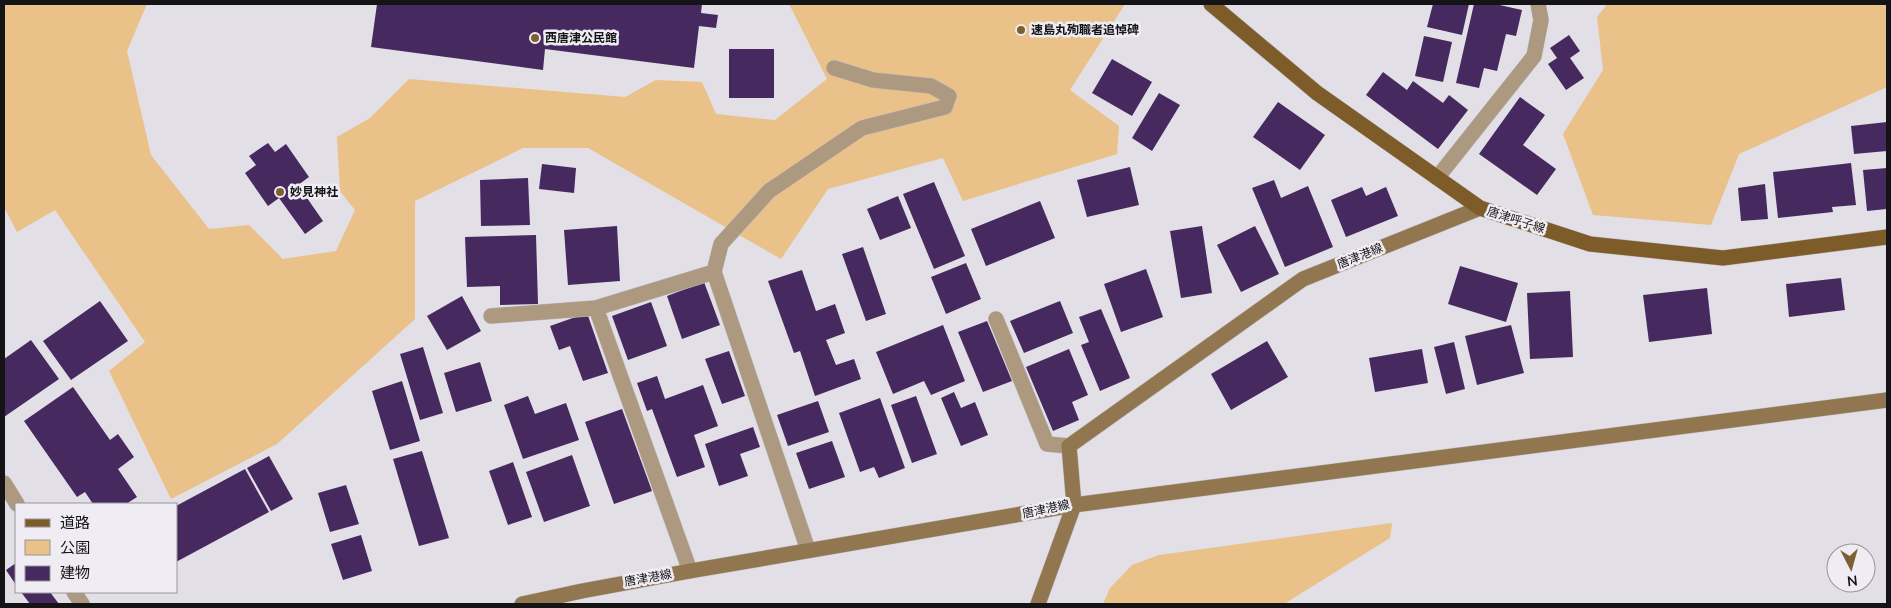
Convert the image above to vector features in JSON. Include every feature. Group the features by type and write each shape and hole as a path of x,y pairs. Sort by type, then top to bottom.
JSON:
{"main road":[{"name":"唐津呼子線","path":"1211,4 1317,93 1480,208 1590,244 1723,258 1887,237"},
{"name":"唐津港線","path":"522,604 690,571 1074,505 1070,446 1303,279 1480,208"},
{"path":"1038,604 1074,505 1887,400"}],"street":[{"path":"1436,178 1534,56 1541,20 1538,4"},
{"path":"808,550 714,272 721,244 769,191 862,128 945,107 949,96 931,86 873,80 834,68"},
{"path":"491,316 596,308 714,272"},
{"path":"596,308 690,571"},
{"path":"996,319 1047,444 1070,446"},
{"path":"4,483 17,503"},
{"path":"75,593 82,604"}],"green space":[{"path":"4,4 147,4 127,51 151,155 209,229 249,225 283,259 336,251 355,210 340,191 337,137 370,118 409,79 625,97 656,80 702,82 716,114 775,120 827,79 789,4 1125,4 1070,90 1119,126 1117,154 963,201 943,158 828,189 781,259 588,148 523,148 415,201 415,319 277,444 171,499 109,371 145,342 55,210 17,232 4,207"},
{"path":"1607,4 1887,4 1887,87 1739,154 1711,225 1593,215 1563,134 1603,70 1597,17"},
{"path":"1392,523 1390,538 1284,604 1103,604 1110,588 1132,565 1159,555"}],"building":[{"name":"西唐津公民館","path":"377,4 702,4 701,13 718,15 716,28 699,26 694,68 545,49 543,70 371,47"},
{"path":"1433,4 1469,4 1462,35 1427,27"},
{"path":"1474,4 1495,4 1522,10 1516,36 1506,34 1497,71 1484,68 1479,88 1456,83"},
{"path":"1569,35 1580,51 1570,58 1584,78 1566,90 1548,64 1557,58 1550,48"},
{"path":"1424,36 1452,42 1443,82 1415,76"},
{"path":"729,49 774,49 774,98 729,98"},
{"path":"1112,59 1152,82 1132,116 1092,93"},
{"path":"1383,72 1407,90 1413,81 1443,103 1449,95 1468,110 1438,149 1366,95"},
{"path":"1159,93 1180,105 1152,151 1132,138"},
{"path":"1520,97 1545,115 1523,145 1556,169 1537,195 1479,154"},
{"path":"1278,102 1325,135 1300,170 1253,137"},
{"path":"1887,122 1887,151 1854,154 1851,126"},
{"name":"妙見神社","path":"268,143 275,152 286,144 309,177 298,185 323,221 305,234 279,198 268,206 245,173 256,165 249,156"},
{"path":"1851,163 1856,205 1832,207 1833,212 1778,218 1773,172"},
{"path":"542,164 576,168 574,193 539,189"},
{"path":"1130,167 1139,205 1087,217 1077,180"},
{"path":"1887,168 1887,209 1867,211 1863,170"},
{"path":"528,178 530,225 481,226 480,180"},
{"path":"1274,180 1281,198 1308,186 1333,247 1285,267 1252,188"},
{"path":"934,182 965,256 934,269 903,194"},
{"path":"1765,184 1768,219 1741,221 1738,188"},
{"path":"1362,187 1366,196 1386,187 1398,216 1346,237 1331,200"},
{"path":"898,196 911,228 880,240 867,209"},
{"path":"1040,201 1055,238 986,266 971,229"},
{"path":"617,226 620,281 568,285 564,230"},
{"path":"1202,226 1212,293 1181,298 1170,231"},
{"path":"1255,226 1279,274 1241,292 1217,245"},
{"path":"536,235 538,304 500,305 500,286 467,287 465,237"},
{"path":"863,247 886,314 866,321 842,254"},
{"path":"966,263 981,299 946,314 931,277"},
{"path":"1460,266 1518,283 1506,322 1448,304"},
{"path":"1146,269 1163,317 1121,332 1104,284"},
{"path":"802,270 816,311 835,304 845,333 826,340 836,365 854,359 861,379 815,396 800,351 794,353 768,281"},
{"path":"1841,278 1845,310 1789,317 1786,284"},
{"path":"704,282 720,325 682,339 667,296"},
{"path":"1707,288 1712,334 1649,342 1643,295"},
{"path":"1570,291 1573,357 1530,359 1527,293"},
{"path":"462,296 481,331 447,350 427,316"},
{"path":"100,301 128,341 71,380 43,341"},
{"path":"1060,301 1073,333 1024,353 1010,321"},
{"path":"651,302 667,346 628,360 612,316"},
{"path":"1101,309 1130,378 1100,391 1081,345 1089,342 1079,317"},
{"path":"587,313 608,373 583,381 570,346 559,350 550,326"},
{"path":"987,321 1012,381 983,392 958,332"},
{"path":"943,325 965,381 931,395 924,381 893,394 876,352"},
{"path":"1511,325 1524,373 1477,385 1465,336"},
{"path":"31,340 59,379 4,417 4,359"},
{"path":"1267,341 1288,377 1231,410 1211,374"},
{"path":"1454,342 1465,389 1446,394 1434,347"},
{"path":"423,347 443,413 420,420 400,354"},
{"path":"1069,349 1088,395 1072,402 1079,420 1053,431 1026,367"},
{"path":"1422,349 1428,383 1375,392 1369,358"},
{"path":"729,351 745,396 722,404 705,359"},
{"path":"480,362 492,401 456,412 444,373"},
{"path":"657,376 665,399 703,385 718,426 694,435 705,467 677,477 652,409 647,411 637,383"},
{"path":"402,381 420,441 390,450 372,391"},
{"path":"73,387 110,440 118,434 134,457 118,469 137,497 128,503 92,503 85,492 77,497 24,421"},
{"path":"954,392 961,408 975,402 988,435 961,446 941,398"},
{"path":"528,396 535,414 566,403 579,440 523,459 504,405"},
{"path":"916,396 937,454 912,463 891,405"},
{"path":"880,398 905,468 879,478 874,467 860,472 839,413"},
{"path":"818,401 829,432 788,446 777,415"},
{"path":"622,409 652,491 614,504 585,422"},
{"path":"753,427 760,447 740,454 748,476 719,486 705,444"},
{"path":"832,441 845,477 809,489 796,453"},
{"path":"422,451 449,538 419,546 393,459"},
{"path":"572,455 590,506 544,522 526,472"},
{"path":"269,456 293,499 271,511 247,468"},
{"path":"513,462 532,517 508,525 489,471"},
{"path":"245,469 269,512 178,561 178,505"},
{"path":"346,485 359,524 330,532 318,493"},
{"path":"361,535 372,571 343,580 331,544"},
{"path":"15,564 15,584 6,570"},
{"path":"22,593 51,593 59,604 30,604"}],"place":[{"name":"速島丸殉職者追悼碑","path":"1021,30"},
{"name":"西唐津公民館","path":"535,38"},
{"name":"妙見神社","path":"280,192"}]}
